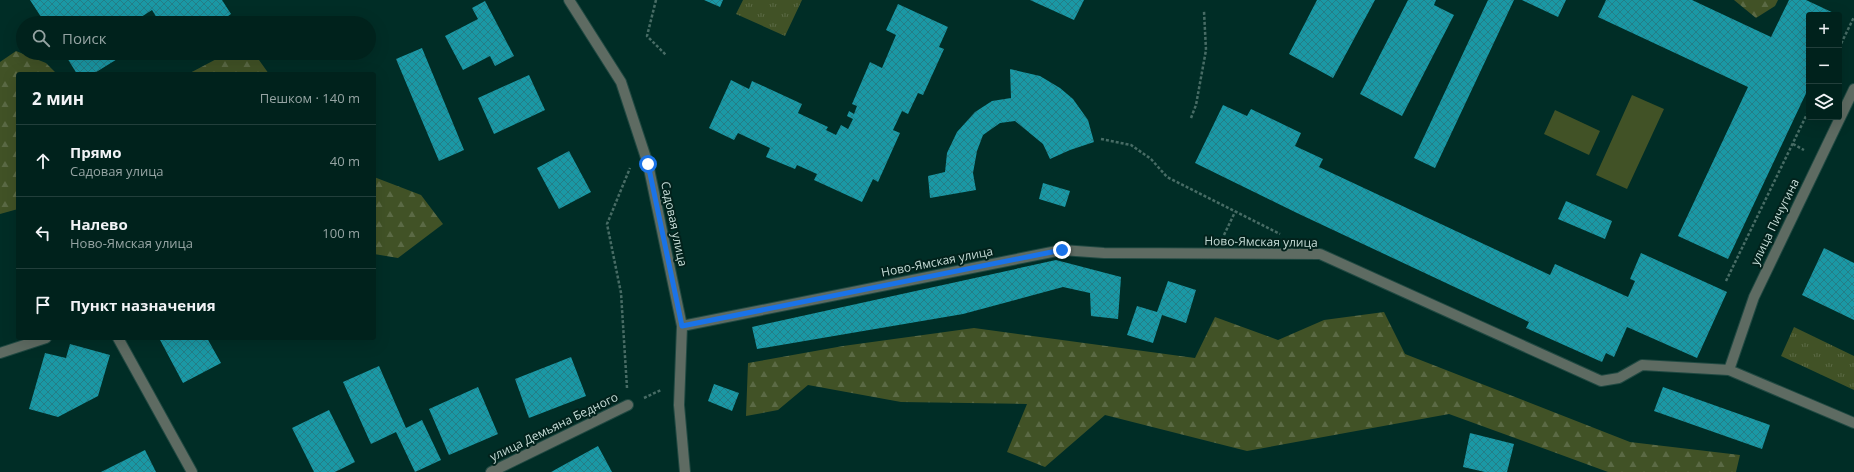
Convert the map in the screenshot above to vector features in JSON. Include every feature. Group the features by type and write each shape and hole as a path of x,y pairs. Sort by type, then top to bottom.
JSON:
{"street":[{"name":"Садовая улица","path":"569,0 621,82 648,164 682,326 679,405 685,472"},
{"name":"улица Пичугина","path":"1728,370 1754,297 1854,89"},
{"name":"Ново-Ямская улица","path":"682,326 1062,250 1104,253 1320,254 1601,381 1619,378 1642,365 1728,370 1854,423"},
{"path":"0,353 40,340"},
{"path":"119,340 192,472"},
{"name":"улица Демьяна Бедного","path":"491,472 628,405"}],"path":[{"path":"656,0 647,36 666,55"},
{"path":"1191,118 1196,105 1206,50 1204,11"},
{"path":"1842,42 1854,17"},
{"path":"1726,281 1806,116"},
{"path":"1102,139 1131,145 1151,159 1167,177 1285,236"},
{"path":"628,405 620,293 607,224 640,142"},
{"path":"1223,236 1235,212"}],"green space":[{"path":"743,0 802,0 785,36 736,14"},
{"path":"1734,0 1778,0 1775,6 1756,18"},
{"path":"16,51 16,60 38,60 46,63 55,72 16,72 16,210 0,214 0,62"},
{"path":"215,60 259,60 268,72 192,72"},
{"path":"1632,95 1664,109 1627,189 1596,175"},
{"path":"1555,110 1600,131 1589,155 1544,134"},
{"path":"376,178 421,195 443,224 398,258 376,254"},
{"path":"1384,312 1405,354 1630,442 1740,455 1736,472 1608,472 1449,414 1247,451 1105,415 1045,467 1007,452 1027,404 901,402 808,385 778,410 746,416 748,363 843,346 974,328 1195,358 1215,317 1278,340 1324,320"},
{"path":"1794,327 1854,356 1854,390 1781,356"}],"building":[{"path":"30,0 222,0 231,14 228,16 156,16 152,10 143,16 40,16"},
{"path":"704,0 723,0 720,7"},
{"path":"1030,0 1084,0 1074,20"},
{"path":"1317,0 1375,0 1333,78 1289,54"},
{"path":"1408,0 1436,0 1434,5 1454,15 1402,116 1360,94"},
{"path":"1488,0 1514,0 1435,168 1414,158"},
{"path":"1522,0 1566,0 1558,17"},
{"path":"1606,0 1692,0 1771,37 1789,0 1806,0 1832,12 1806,12 1806,93 1728,259 1678,236 1748,87 1598,17"},
{"path":"485,1 514,56 495,66 490,56 463,70 445,36 478,19 472,8"},
{"path":"898,4 948,27 939,47 944,49 923,95 918,93 908,114 902,111 893,130 900,133 878,182 873,179 862,202 814,180 817,174 797,165 795,169 766,157 770,148 738,133 734,140 709,128 731,80 749,89 752,81 802,104 798,113 828,127 826,130 836,135 841,125 848,129 853,119 847,116 849,111 854,114 857,106 852,104 870,62 882,68 896,35 886,30"},
{"path":"422,48 464,150 439,161 396,59"},
{"path":"68,60 116,60 96,72 76,72"},
{"path":"1010,69 1040,76 1060,88 1073,99 1088,120 1094,142 1050,159 1043,144 1015,121 1000,123 983,135 977,151 973,173 976,190 930,198 928,176 945,172 947,153 957,132 975,112 992,101 1011,98"},
{"path":"529,75 545,110 494,134 478,98"},
{"path":"1223,105 1247,116 1251,109 1301,133 1295,146 1323,159 1319,167 1550,275 1555,264 1628,297 1635,281 1630,279 1641,253 1727,292 1697,358 1627,327 1614,357 1606,353 1602,362 1526,328 1529,322 1297,213 1195,163"},
{"path":"569,151 591,192 559,209 537,168"},
{"path":"1043,183 1070,191 1065,207 1039,199"},
{"path":"1566,201 1612,221 1605,239 1558,219"},
{"path":"1824,248 1854,263 1854,320 1802,295"},
{"path":"1056,260 1121,277 1118,319 1091,316 1090,293 1063,287 963,314 757,349 752,327"},
{"path":"1168,281 1196,290 1186,323 1162,315 1153,343 1127,335 1137,306 1157,312"},
{"path":"160,340 208,340 221,363 183,383"},
{"path":"70,344 110,355 98,396 58,417 29,409 45,353 66,358"},
{"path":"571,357 586,396 529,418 515,379"},
{"path":"379,366 406,428 422,420 441,460 415,472 396,432 371,444 343,382"},
{"path":"714,384 739,393 732,411 708,401"},
{"path":"478,387 498,434 449,455 429,409"},
{"path":"1663,387 1770,425 1762,449 1654,411"},
{"path":"329,410 355,462 335,472 314,472 292,428"},
{"path":"1470,433 1514,444 1507,472 1485,472 1463,467"},
{"path":"598,446 612,472 551,472"},
{"path":"145,450 156,472 101,472"}],"route":[{"path":"648,164 682,326 1062,250"}]}
